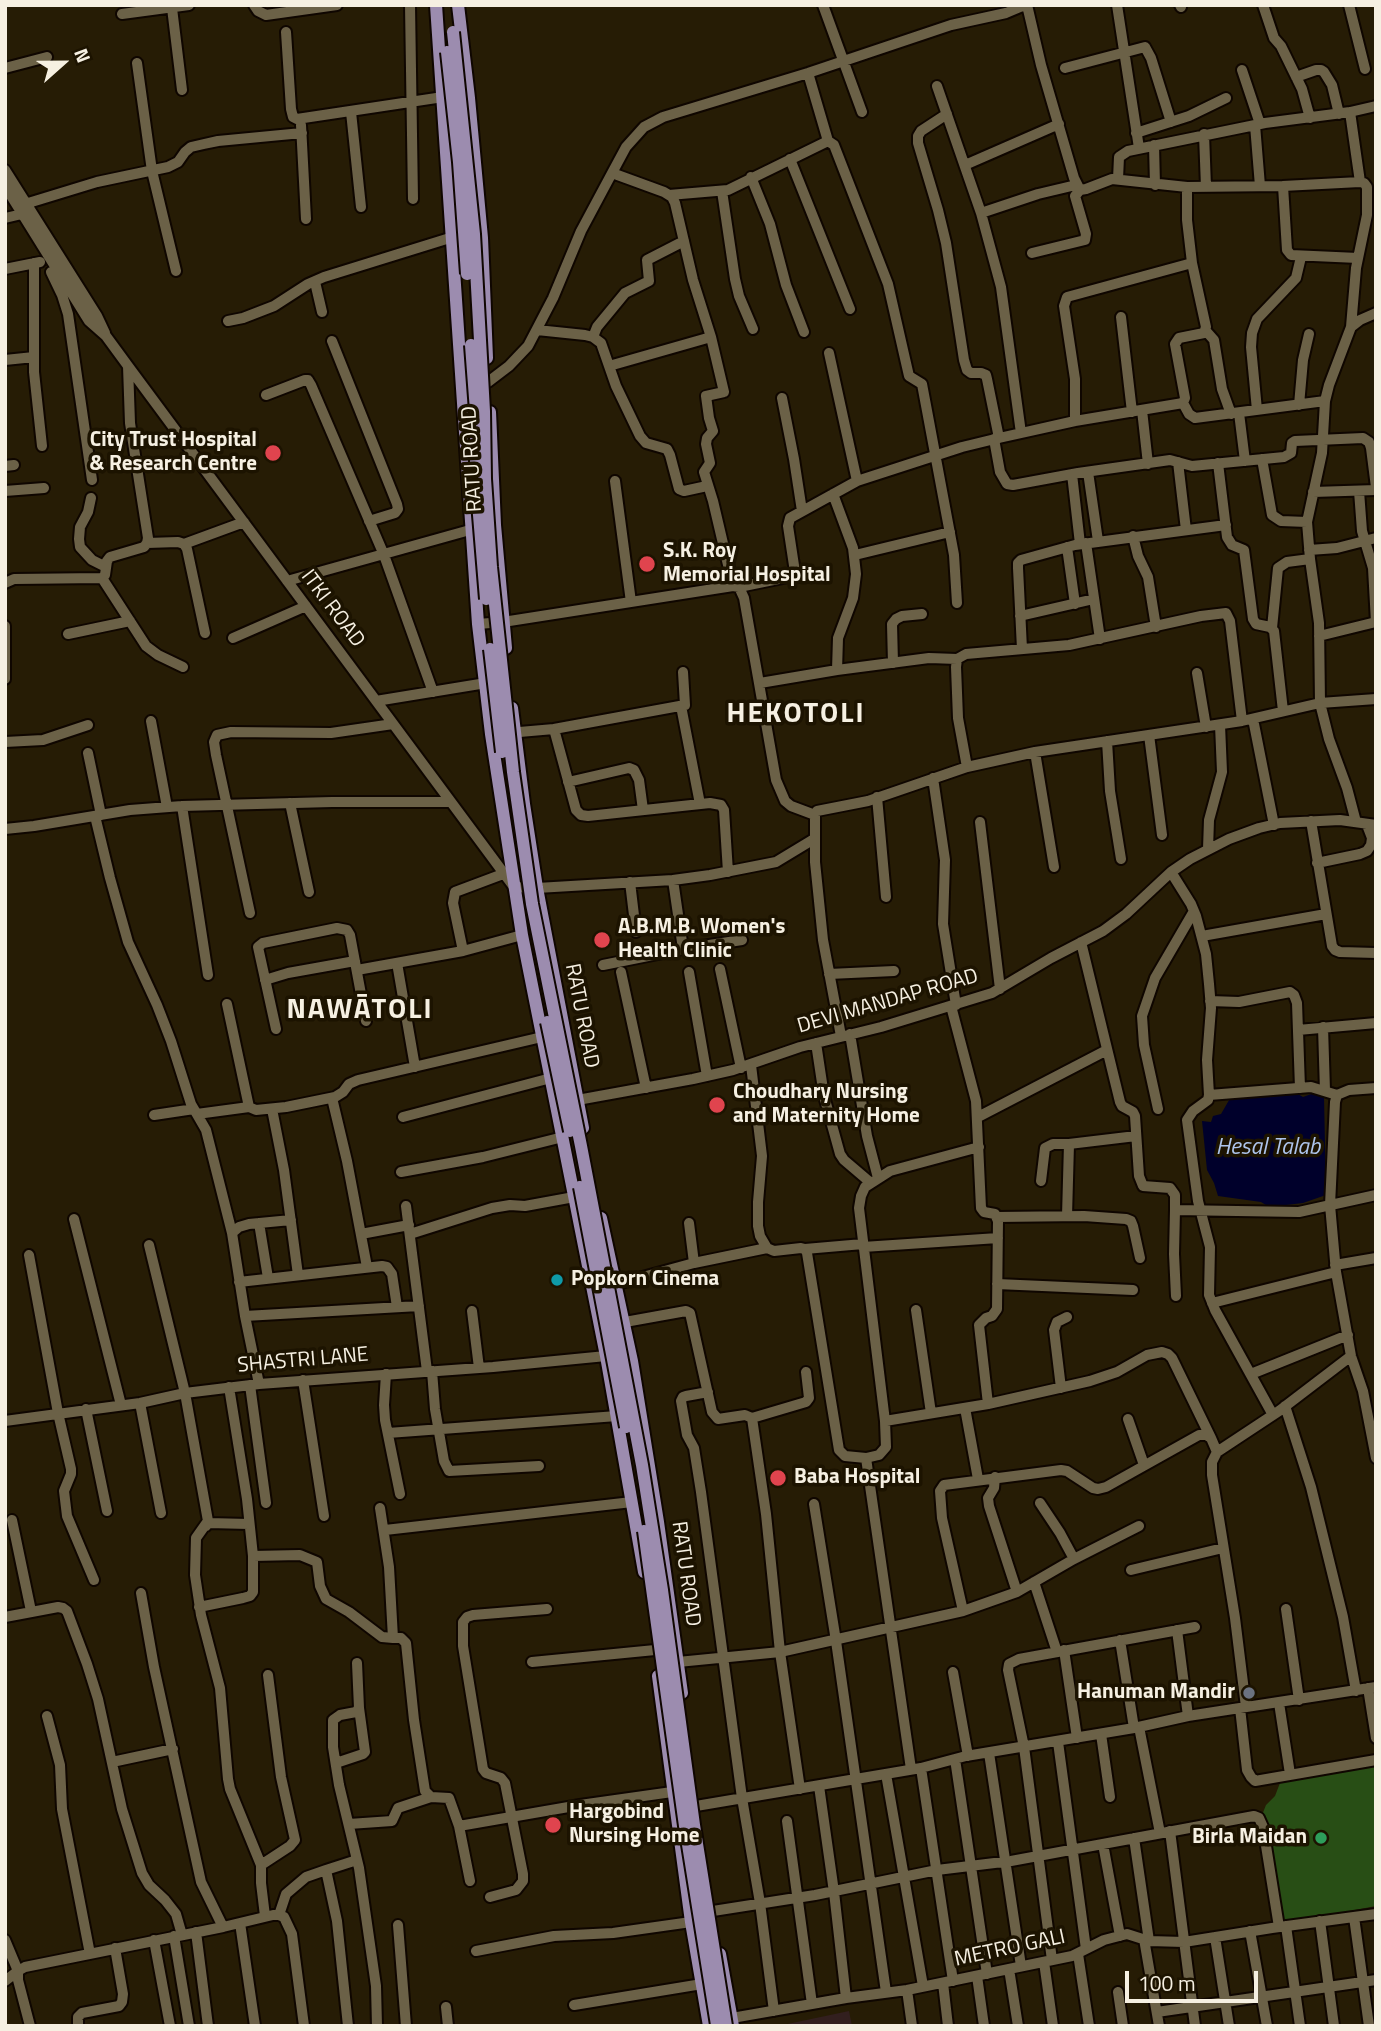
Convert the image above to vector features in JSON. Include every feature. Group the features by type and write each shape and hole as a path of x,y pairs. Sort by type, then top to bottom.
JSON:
{"main road":[{"path":"438,5 449,33 474,234 491,568 513,772 532,904 642,1465 694,1825 730,2023"},
{"name":"RATU ROAD","path":"438,5 478,624 491,734 522,935 606,1356 632,1502 655,1650 691,1922 709,2026"},
{"path":"456,5 449,33 476,411 476,479 482,568 504,773 524,905 634,1466 685,1826 718,2026"},
{"name":"RATU ROAD","path":"456,5 469,99 482,237 495,524 515,732 537,888 603,1229 625,1322 658,1522 696,1806 730,2023"}],"street":[{"path":"122,14 189,5"},
{"path":"254,5 266,15 337,5"},
{"path":"410,5 412,199"},
{"path":"823,5 862,112"},
{"path":"488,382 517,359 528,345 581,231 625,148 644,127 653,121 808,74 951,25 1006,13 1026,5 1078,188 1075,196 1086,234 1085,240 1032,253"},
{"path":"1117,5 1139,148"},
{"path":"1264,5 1274,38 1281,46 1304,94 1310,118"},
{"path":"1349,5 1365,69"},
{"path":"172,8 182,90"},
{"path":"286,32 293,117 301,119 443,97"},
{"path":"1065,68 1145,47 1171,122"},
{"path":"5,68 47,57"},
{"path":"137,63 152,170 176,271"},
{"path":"1296,77 1321,69 1332,85 1344,113 1360,182"},
{"path":"1242,70 1258,124 1260,186"},
{"path":"808,74 828,141 834,145 888,285 909,376 922,384 954,555 957,603"},
{"path":"937,86 981,213 1001,287 1021,433"},
{"path":"1136,133 1189,116 1226,98"},
{"path":"1118,179 1119,157 1128,151 1258,124 1376,106"},
{"path":"351,111 361,206"},
{"path":"947,114 921,131 918,144 939,210 964,360 971,373 986,375 1000,472 1007,484 1170,460 1192,466 1288,456 1295,441 1363,438 1369,442 1376,489 1313,492"},
{"path":"301,119 306,219"},
{"path":"965,165 1059,124"},
{"path":"5,218 97,182 173,165 191,147 218,141 302,133"},
{"path":"1204,134 1206,187"},
{"path":"612,173 670,195 722,191 734,188 751,177 828,141"},
{"path":"1154,145 1155,185"},
{"path":"790,159 850,309"},
{"path":"5,170 24,209 43,261 62,295 68,314 92,480"},
{"path":"751,177 770,224 786,285 804,332"},
{"path":"981,213 1038,194 1086,189 1112,178 1187,187 1360,182 1367,187 1371,204 1358,258 1351,327 1333,370 1325,401 1322,453 1307,522 1319,636 1320,703 1347,788 1372,838 1367,851 1318,863"},
{"path":"5,186 24,209 97,316 106,336"},
{"path":"1283,186 1287,250 1291,255 1358,258"},
{"path":"1187,187 1192,263 1206,331 1214,340 1222,389 1235,413 1245,461"},
{"path":"722,191 734,279 753,329"},
{"path":"670,195 675,203 724,392 706,396 713,430 706,444 709,463 704,472 736,586 744,598 776,780 785,802 815,815"},
{"path":"228,321 274,306 324,277 453,237"},
{"path":"593,337 597,327 625,293 649,281 647,260 684,241"},
{"path":"1257,410 1252,332 1256,319 1296,278 1301,257"},
{"path":"5,269 43,261"},
{"path":"43,261 89,321 106,336"},
{"path":"42,446 34,357 43,261"},
{"path":"1075,421 1074,379 1064,306 1067,297 1192,263"},
{"path":"315,282 322,312"},
{"path":"1351,327 1376,313"},
{"path":"1121,317 1148,464"},
{"path":"537,330 593,337 601,343 624,404 640,436 646,443 667,449 679,489 684,491 708,486"},
{"path":"1206,331 1200,335 1179,338 1175,344 1185,398 1183,403 1189,414 1195,418 1325,401"},
{"path":"1299,405 1303,360 1309,334"},
{"name":"ITKI ROAD","path":"106,336 514,887"},
{"path":"609,366 711,337"},
{"path":"332,341 398,509 395,513 369,521"},
{"path":"829,353 857,481"},
{"path":"5,360 34,357"},
{"path":"104,573 107,561 113,555 144,547 148,538 130,423 128,366"},
{"path":"266,396 308,380 384,555 433,692"},
{"path":"782,398 802,511"},
{"path":"478,624 793,576 795,572 788,526 790,519 857,481 997,438 1075,421 1183,403"},
{"path":"1262,459 1272,514 1281,521 1307,522"},
{"path":"1178,462 1186,530"},
{"path":"1218,463 1229,541 1242,548 1245,553 1254,622 1258,626 1272,628"},
{"path":"1088,472 1098,541"},
{"path":"1072,474 1100,639"},
{"path":"615,481 631,602"},
{"path":"5,491 44,488"},
{"path":"1319,636 1376,622 1373,568 1364,541 1359,491"},
{"path":"833,494 855,555 856,583 838,638 837,670"},
{"path":"91,498 79,533 80,547 104,573 130,621 150,650 183,667"},
{"path":"147,543 184,544 244,523"},
{"path":"287,581 495,524"},
{"path":"1022,649 1018,563 1025,558 1098,541 1226,525"},
{"path":"855,555 950,532"},
{"path":"1133,536 1138,556 1148,577 1156,627"},
{"path":"1283,711 1272,628 1279,568 1287,562 1309,555 1376,538"},
{"path":"184,544 205,633"},
{"path":"1067,547 1075,604"},
{"path":"5,583 14,579 104,573"},
{"path":"1020,616 1094,599"},
{"path":"233,638 306,606"},
{"path":"760,683 929,657 957,659 966,654 1069,645 1226,613 1229,616 1247,720 1273,825"},
{"path":"893,663 892,624 902,616 922,614"},
{"path":"68,634 130,621"},
{"path":"5,626 5,679"},
{"path":"957,659 958,718 967,767"},
{"path":"491,734 554,729 685,705 683,672"},
{"path":"1197,673 1206,727"},
{"path":"376,701 486,683"},
{"path":"874,1180 867,1136 823,940 814,839 817,811 848,806 967,767 1035,752 1220,725 1320,703 1376,699"},
{"path":"681,706 700,804"},
{"path":"151,721 167,807"},
{"path":"250,913 214,742 217,735 231,732 331,733 393,724"},
{"path":"5,742 43,740 88,725"},
{"path":"1208,849 1209,820 1222,772 1220,725"},
{"path":"554,729 576,810 581,815 588,817 718,804 724,810 728,872"},
{"path":"1149,735 1161,835"},
{"path":"1107,741 1110,791 1121,859"},
{"path":"1035,752 1054,867"},
{"path":"88,753 110,878 128,942 157,1005 195,1112 206,1130 232,1233 254,1384 266,1503"},
{"path":"568,782 629,768 634,770 639,780 643,810"},
{"path":"933,778 945,860 943,923 954,1005 978,1116 981,1208 997,1217 1067,1216 1131,1221 1140,1258"},
{"path":"877,797 886,897"},
{"path":"5,829 182,806 451,802"},
{"path":"290,803 309,892"},
{"path":"182,806 208,975"},
{"name":"DEVI MANDAP ROAD","path":"556,1104 746,1067 816,1043 954,1005 1000,989 1034,967 1112,925 1171,872 1208,849 1273,825 1340,820 1366,824"},
{"path":"1311,821 1332,946 1335,950 1376,953"},
{"path":"980,822 1000,989"},
{"path":"514,887 673,880 728,872 776,862 814,839"},
{"path":"1171,872 1194,911 1202,936 1210,1001 1207,1060 1209,1100 1193,1111 1187,1120 1201,1210 1210,1247 1208,1290 1212,1303 1273,1415"},
{"path":"463,951 453,903 455,892 503,874"},
{"path":"673,880 684,949"},
{"path":"629,882 636,932"},
{"path":"1158,1109 1144,1045 1142,1016 1155,978 1194,911"},
{"path":"1202,936 1326,914"},
{"path":"276,1029 258,947 263,943 343,928 350,935 366,1021"},
{"path":"265,980 288,974 356,965 397,963 463,951 522,935"},
{"path":"603,965 742,940"},
{"path":"1081,942 1120,1102 1135,1116 1140,1182 1143,1186 1170,1188 1175,1195 1176,1296"},
{"path":"397,963 415,1067"},
{"path":"720,968 746,1067 762,1156 758,1226 767,1248"},
{"path":"830,974 894,971"},
{"path":"621,972 646,1088"},
{"path":"689,972 707,1076"},
{"path":"1210,1001 1239,1002 1290,992 1296,999 1300,1088"},
{"path":"227,1004 249,1107"},
{"path":"1298,1030 1376,1023"},
{"path":"1323,1027 1325,1091"},
{"path":"154,1115 249,1107 257,1110 272,1109 332,1097 340,1095 352,1082 542,1037"},
{"path":"816,1043 824,1096 840,1154 844,1160 874,1180"},
{"path":"978,1116 1107,1050"},
{"path":"403,1117 551,1078"},
{"path":"1209,1095 1311,1087 1337,1095 1349,1090 1376,1087"},
{"path":"1337,1095 1330,1205 1336,1269 1351,1356 1363,1391 1376,1458"},
{"path":"332,1097 367,1267"},
{"path":"272,1109 292,1220 298,1275"},
{"path":"1041,1181 1045,1148 1053,1144 1136,1136"},
{"path":"401,1172 483,1157 563,1137"},
{"path":"1067,1216 1069,1144"},
{"path":"805,1249 810,1263 839,1450 845,1456 866,1458 879,1455 884,1450 885,1421 863,1246 859,1208 861,1196 865,1187 874,1180 904,1166 979,1147"},
{"path":"1175,1210 1299,1212 1376,1195"},
{"path":"361,1234 409,1229 492,1208 525,1206 575,1197"},
{"path":"406,1206 444,1461 449,1471 539,1466"},
{"path":"988,1404 979,1325 996,1313 997,1217"},
{"path":"74,1219 121,1405"},
{"path":"232,1233 239,1227 292,1220"},
{"path":"259,1223 268,1278"},
{"path":"689,1223 694,1263"},
{"path":"617,1284 694,1263 767,1248 774,1251 998,1238"},
{"path":"149,1245 185,1393 208,1521 206,1526"},
{"path":"29,1255 71,1469 64,1491 67,1516 94,1580"},
{"path":"1212,1303 1376,1258"},
{"path":"239,1282 382,1266 390,1270 397,1307"},
{"path":"997,1284 1133,1290"},
{"path":"245,1316 419,1306"},
{"path":"916,1310 931,1413"},
{"path":"472,1311 479,1368"},
{"path":"625,1322 686,1311 690,1313 712,1412 718,1419 745,1415 752,1418 806,1402 806,1372"},
{"path":"1061,1388 1054,1330 1055,1325 1067,1317"},
{"path":"1251,1374 1348,1335"},
{"path":"885,1421 988,1404 1061,1388 1113,1373 1153,1353 1168,1354 1217,1452"},
{"name":"SHASTRI LANE","path":"5,1420 140,1403 185,1393 254,1384 606,1356"},
{"path":"1351,1356 1273,1415 1217,1452 1212,1462 1212,1475 1235,1618 1247,1770 1251,1777 1259,1781 1376,1760"},
{"path":"386,1374 384,1405 400,1494"},
{"path":"303,1380 324,1516"},
{"path":"200,1607 250,1596 254,1586 249,1524 229,1387"},
{"path":"708,1392 686,1396 681,1401 687,1435 694,1448 697,1465 722,1658 774,2011"},
{"path":"140,1403 161,1513"},
{"path":"1285,1406 1311,1487 1343,1617 1356,1690"},
{"path":"965,1408 978,1479"},
{"path":"86,1409 107,1511"},
{"path":"388,1433 617,1416"},
{"path":"752,1418 766,1514 780,1652 800,1789"},
{"path":"1128,1419 1144,1465"},
{"path":"964,1611 942,1518 940,1491 944,1485 1061,1470 1098,1489 1199,1435 1211,1438"},
{"path":"866,1458 891,1626 937,1870 948,1982 948,2026"},
{"path":"995,1477 994,1489 988,1498 989,1506 1017,1592"},
{"path":"385,1530 632,1502"},
{"path":"1040,1503 1074,1559"},
{"path":"814,1504 886,1992"},
{"path":"380,1508 389,1567 393,1638"},
{"path":"12,1520 31,1611"},
{"path":"249,1524 208,1523 198,1532 195,1575 220,1688 230,1789 261,1865 265,1916"},
{"path":"678,1662 780,1652 964,1611 1017,1592 1139,1526"},
{"path":"1131,1570 1223,1548"},
{"path":"253,1556 300,1555 317,1562 320,1586 326,1599 349,1612 382,1637 401,1639 406,1643 425,1791 431,1797"},
{"path":"1034,1582 1061,1651 1077,1738"},
{"path":"141,1593 154,1667 201,1882 223,1927"},
{"path":"5,1617 58,1606 67,1611 98,1699 122,1809 142,1873 149,1885 176,1914 189,2026"},
{"path":"490,1897 516,1889 523,1881 522,1866 505,1783 483,1769 463,1646 463,1622 473,1615 547,1609"},
{"path":"1286,1609 1298,1700"},
{"path":"1053,2026 1039,1856 1009,1664 1019,1658 1195,1627"},
{"path":"1177,1630 1188,1716"},
{"path":"1120,1640 1137,1728 1165,1832 1195,2026"},
{"path":"532,1662 655,1650"},
{"path":"336,1763 365,1752 357,1663"},
{"path":"953,1672 968,1756"},
{"path":"261,1865 295,1840 281,1777 268,1675"},
{"path":"696,1806 916,1769 968,1756 1137,1728 1188,1716 1372,1688 1376,1738"},
{"path":"1279,1703 1290,1774"},
{"path":"359,1707 356,1712 340,1715 333,1720 333,1747 358,1860 374,1975 377,2026"},
{"path":"47,1716 60,1765 62,1810 90,1954"},
{"path":"1101,1734 1110,1797"},
{"path":"1058,1742 1073,1850 1089,2026"},
{"path":"112,1762 173,1749"},
{"path":"989,1753 1004,1862 1018,2026"},
{"path":"954,1759 982,1975 984,2026"},
{"path":"886,1774 923,1986"},
{"path":"818,1786 846,1998"},
{"path":"459,1826 672,1792"},
{"path":"349,1824 392,1821 398,1808 431,1797 449,1798 459,1826 470,1881"},
{"path":"713,1911 834,1892 937,1870 1004,1862 1254,1816 1259,1818 1263,1827 1300,2026"},
{"path":"787,1821 812,2004"},
{"path":"1134,1838 1159,2026"},
{"path":"1103,1844 1119,1936"},
{"path":"279,1915 286,1894 306,1877 358,1860"},
{"path":"326,1870 337,1921 348,2026"},
{"name":"METRO GALI","path":"730,2023 774,2011 907,1990 1048,1961 1082,1952 1104,1940 1127,1934 1146,1940 1184,1942 1376,1914"},
{"path":"5,1981 25,1967 279,1915 284,1917 292,1934 304,2026"},
{"path":"1354,1917 1369,2026"},
{"path":"1320,1921 1334,2026"},
{"path":"476,1951 554,1936 613,1933 691,1922"},
{"path":"240,1923 255,2026"},
{"path":"398,1925 406,2026"},
{"path":"1250,1931 1267,2026"},
{"path":"196,1932 208,2026"},
{"path":"1215,1937 1229,2026"},
{"path":"5,1940 18,1971 30,2026"},
{"path":"155,1940 170,2026"},
{"path":"78,2026 78,2017 82,2013 119,2006 122,2002 124,1994 115,1948"},
{"path":"1157,2012 1376,1980"},
{"path":"574,2005 702,1984"},
{"path":"907,1990 912,2026"},
{"path":"1118,1992 1123,2026"},
{"path":"446,2007 448,2026"}],"shaded area":[{"path":"849,2011 852,2026 778,2026"}],"green space":[{"name":"Birla Maidan","path":"1376,1764 1376,1906 1282,1921 1262,1815 1266,1805 1275,1796 1280,1783"}],"water":[{"name":"Hesal Talab","path":"1293,1091 1303,1097 1314,1093 1324,1096 1326,1195 1303,1203 1269,1207 1261,1202 1218,1196 1207,1170 1202,1121 1211,1122 1213,1116 1221,1114 1232,1095"}],"place":[{"name":"City Trust Hospital & Research Centre","path":"273,453"},
{"name":"S.K. Roy Memorial Hospital","path":"647,564"},
{"name":"A.B.M.B. Women's Health Clinic","path":"602,940"},
{"name":"Choudhary Nursing and Maternity Home","path":"717,1105"},
{"name":"Popkorn Cinema","path":"557,1280"},
{"name":"Baba Hospital","path":"778,1478"},
{"name":"Hanuman Mandir","path":"1249,1693"},
{"name":"Hargobind Nursing Home","path":"553,1825"},
{"name":"Birla Maidan","path":"1321,1838"}],"district":[{"name":"HEKOTOLI","path":"796,715"},
{"name":"NAWĀTOLI","path":"360,1011"}]}
